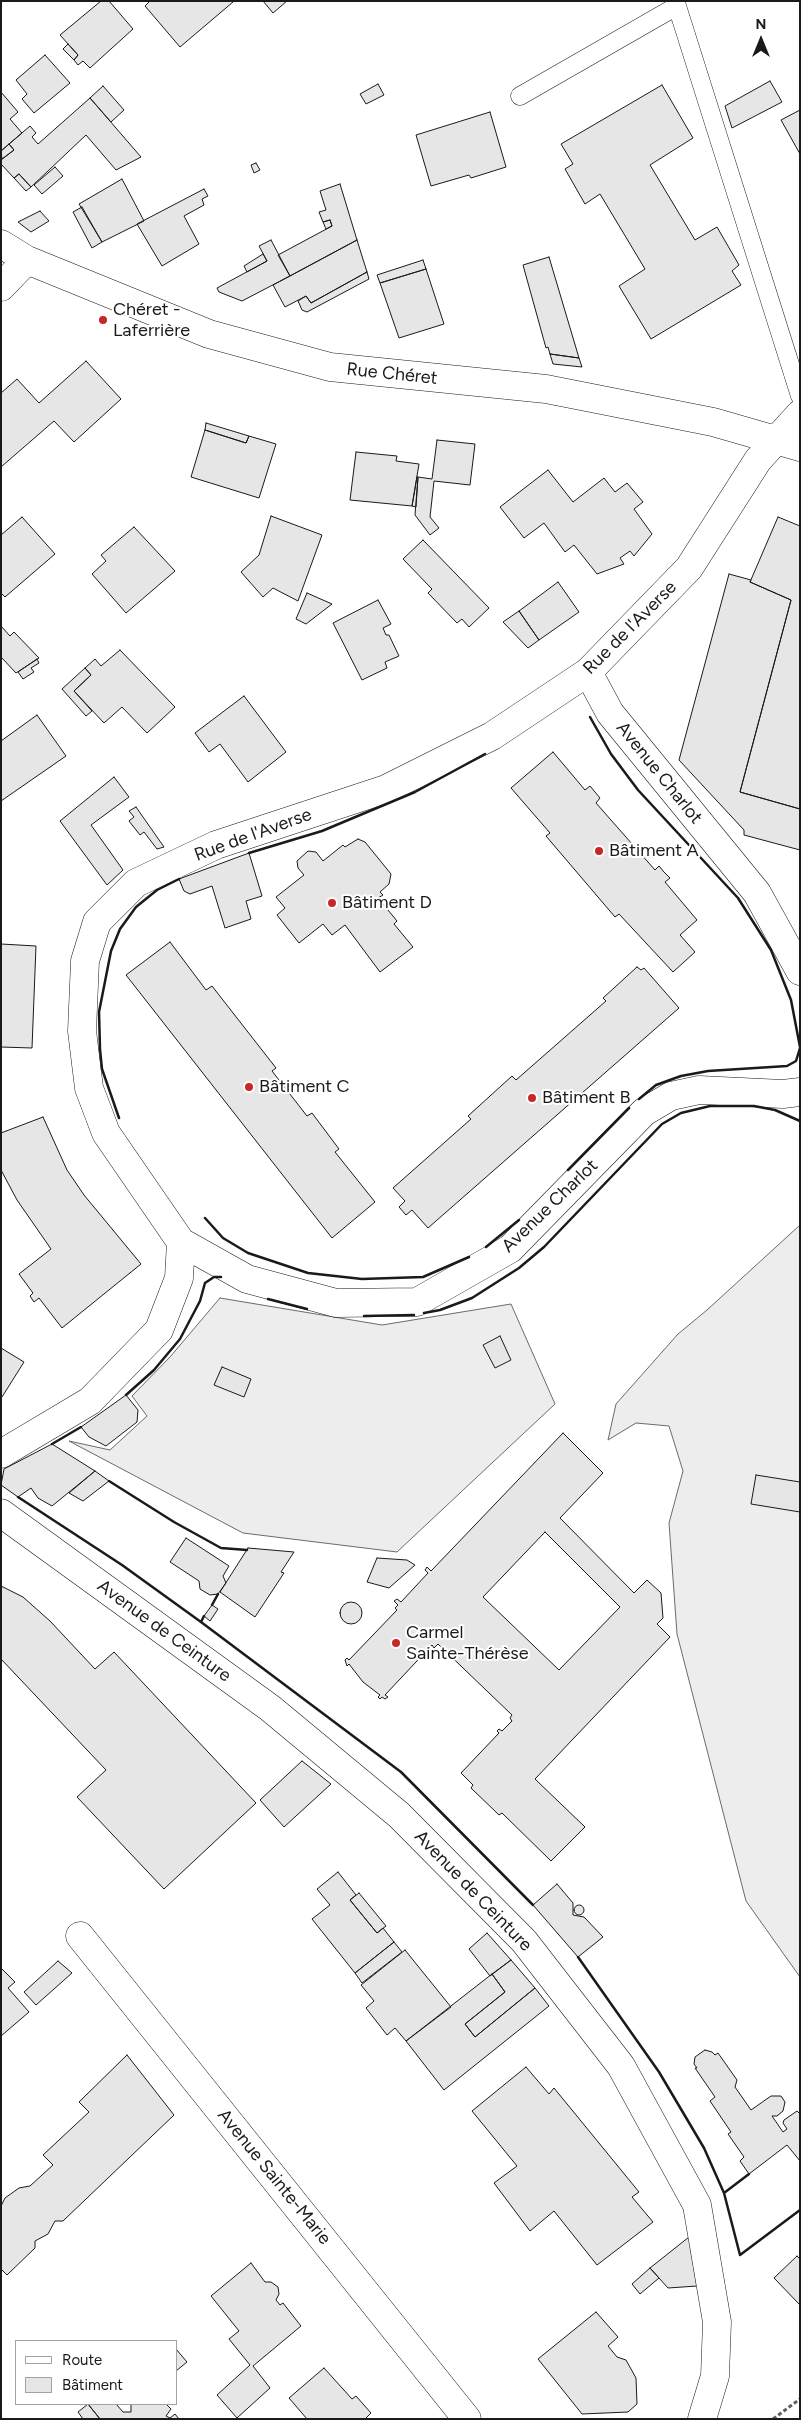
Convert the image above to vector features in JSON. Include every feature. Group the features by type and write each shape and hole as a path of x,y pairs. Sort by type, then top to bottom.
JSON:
{"street":[{"name":"Rue Chéret","path":"1,244 28,260 209,334 330,367 546,389 713,422 788,443"},
{"path":"1,287 28,260"},
{"name":"Rue de l'Averse","path":"181,1242 106,1132 89,1088 82,1031 85,961 97,922 136,883 216,845 386,789 492,736 588,672 690,568 758,460 788,443 800,414"},
{"name":"Avenue Charlot","path":"588,672 610,713 757,893 800,971"},
{"name":"Avenue Charlot","path":"181,1242 247,1279 336,1303 417,1302 510,1249 644,1112 671,1096 699,1090 783,1094 800,1092"},
{"path":"1,1454 90,1401 159,1330 179,1278 181,1242"},
{"name":"Avenue de Ceinture","path":"1,1513 270,1708 399,1815 524,1941 621,2066 698,2205 717,2322 715,2376 702,2419"},
{"name":"Avenue Sainte-Marie","path":"80,1936 468,2419"}],"lane":[{"path":"520,96 677,6 800,396"}],"path":[{"path":"773,2419 800,2399"}],"shaded area":[{"path":"800,1225 800,1977 746,1901 677,1634 669,1523 683,1471 669,1426 636,1423 608,1440 616,1404 678,1334"},
{"path":"220,1298 382,1325 511,1304 555,1404 397,1552 243,1533 69,1441 110,1450 147,1416 132,1396 170,1357"}],"building":[{"path":"101,1 109,1 133,29 90,68 83,61 78,65 74,60 78,55 60,35"},
{"path":"150,1 233,2 180,47 145,6"},
{"path":"263,1 287,1 273,13"},
{"path":"68,44 78,55 74,60 63,49"},
{"path":"45,55 70,83 34,113 22,99 27,94 16,80"},
{"path":"770,81 782,102 732,128 725,106"},
{"path":"378,84 384,95 366,104 360,94"},
{"path":"662,85 693,138 650,165 695,240 717,227 739,265 732,271 741,285 651,339 619,286 645,269 600,194 585,204 565,169 573,164 561,144"},
{"path":"103,86 124,110 111,122 90,98"},
{"path":"1,92 18,112 10,119 22,133 1,151"},
{"path":"90,98 141,157 116,170 86,135 31,187 19,174 14,178 1,164 1,160 14,150 9,144 30,126 36,133 32,137 38,144"},
{"path":"800,110 800,154 781,120"},
{"path":"490,112 506,167 471,178 469,175 431,186 416,135"},
{"path":"9,144 14,150 2,159 1,151"},
{"path":"256,163 260,170 254,173 251,165"},
{"path":"55,167 63,176 42,194 34,185"},
{"path":"19,174 31,187 26,191 14,178"},
{"path":"122,179 144,221 102,242 79,204"},
{"path":"340,184 357,240 290,276 278,255 332,226 330,220 323,222 319,212 326,210 320,191"},
{"path":"204,189 208,196 202,199 204,205 184,216 199,244 162,266 137,224"},
{"path":"82,207 102,242 92,248 73,212"},
{"path":"40,211 49,221 31,232 18,222"},
{"path":"330,220 332,226 326,229 323,222"},
{"path":"271,240 290,276 242,301 219,292 217,288 267,261 259,246"},
{"path":"357,240 367,272 311,303 306,296 285,307 273,285"},
{"path":"263,254 267,261 247,272 244,266"},
{"path":"549,257 579,358 550,354 548,347 546,348 523,265"},
{"path":"423,260 426,269 380,283 377,275"},
{"path":"426,269 444,324 399,338 380,283"},
{"path":"367,272 369,279 307,312 302,310 298,301 306,296 311,303"},
{"path":"550,354 579,358 582,367 553,364"},
{"path":"86,361 121,399 74,442 54,421 1,467 1,393 17,379 39,403"},
{"path":"206,423 249,436 246,443 205,430"},
{"path":"205,430 246,443 249,436 276,444 259,498 191,477"},
{"path":"437,440 475,444 470,485 434,481 430,517 439,528 430,535 415,515 418,477 432,479"},
{"path":"356,452 397,456 396,461 419,464 412,506 350,500"},
{"path":"548,470 573,502 604,478 615,492 627,483 643,502 634,509 652,534 634,556 630,551 620,558 624,564 597,574 574,545 565,552 544,523 524,538 500,507"},
{"path":"418,477 416,507 412,506"},
{"path":"271,516 322,535 298,601 273,588 263,597 241,572 259,555"},
{"path":"22,517 55,554 5,597 1,593 1,535"},
{"path":"778,517 800,526 800,809 740,792 791,600 750,582"},
{"path":"134,527 175,571 126,613 92,574 106,561 101,555"},
{"path":"423,540 489,608 469,627 462,619 457,623 428,593 432,589 403,559"},
{"path":"729,574 751,580 750,582 791,600 740,792 800,809 800,850 744,835 744,830 679,760"},
{"path":"558,582 579,612 539,640 519,611"},
{"path":"307,593 332,604 306,624 296,619"},
{"path":"378,600 391,624 383,628 386,635 389,635 399,656 385,662 387,668 362,680 333,623"},
{"path":"519,611 539,640 528,648 503,622"},
{"path":"1,626 10,636 14,632 39,658 16,673 1,657"},
{"path":"120,650 175,707 147,733 122,707 104,723 74,691 91,675 85,668 95,659 101,666"},
{"path":"37,659 39,663 31,668 34,672 23,679 18,672"},
{"path":"85,668 91,675 74,691 92,711 86,716 62,689"},
{"path":"244,696 286,752 248,782 220,744 209,752 195,733"},
{"path":"37,715 66,756 1,801 1,741"},
{"name":"Bâtiment A","path":"553,752 585,790 590,786 600,798 596,803 655,870 659,866 670,878 665,882 697,920 680,935 695,952 673,972 619,914 615,917 546,836 550,833 511,788"},
{"path":"114,777 129,797 91,825 123,870 107,885 60,821"},
{"path":"136,807 164,847 157,849 144,832 140,835 129,821 134,817 129,811"},
{"name":"Bâtiment D","path":"358,839 365,842 391,874 389,884 380,892 383,895 378,898 397,921 394,924 413,947 380,972 345,925 332,935 323,924 299,943 277,915 285,908 276,897 304,875 298,868 297,861 308,851 316,852 323,861 343,845 345,847"},
{"path":"249,853 262,896 246,901 251,919 225,928 212,886 190,894 184,891 179,879"},
{"name":"Bâtiment C","path":"170,942 206,990 212,986 276,1068 272,1071 307,1116 312,1113 339,1149 335,1152 375,1202 332,1238 126,975"},
{"path":"1,944 36,946 32,1048 1,1047"},
{"name":"Bâtiment B","path":"637,967 641,970 644,968 679,1008 428,1228 412,1210 406,1215 399,1207 405,1201 393,1188 471,1119 468,1116 512,1076 516,1080 606,1001 603,998"},
{"path":"43,1117 67,1170 84,1195 141,1264 62,1328 39,1298 34,1302 30,1296 33,1293 19,1274 51,1249 17,1200 1,1170 1,1133"},
{"path":"500,1336 511,1360 495,1368 483,1345"},
{"path":"1,1348 24,1362 2,1397 1,1397"},
{"path":"222,1367 251,1379 244,1397 214,1385"},
{"path":"126,1395 138,1410 137,1422 106,1446 89,1437 81,1427"},
{"path":"563,1433 603,1473 560,1518 634,1593 647,1580 661,1593 663,1618 657,1624 670,1637 535,1779 585,1827 551,1861 502,1813 499,1815 471,1788 473,1785 461,1773 499,1733 497,1731 499,1729 502,1731 512,1721 510,1718 512,1715 438,1644 434,1648 432,1645 385,1695 388,1697 385,1699 382,1697 380,1699 378,1697 380,1695 363,1682 349,1664 347,1666 345,1660 347,1658 349,1660 397,1610 395,1608 398,1605 394,1601 397,1599 401,1602 428,1573 425,1570 427,1567 431,1571","holes":["545,1532 620,1607 559,1670 483,1597"]},
{"path":"52,1444 95,1471 52,1506 38,1498 31,1488 18,1497 1,1485 4,1469"},
{"path":"95,1471 109,1481 83,1501 69,1493"},
{"path":"756,1475 800,1482 800,1512 751,1504"},
{"path":"186,1538 229,1566 223,1576 226,1583 218,1594 210,1595 200,1589 199,1581 170,1562"},
{"path":"248,1548 294,1552 281,1572 284,1573 255,1617 220,1592"},
{"path":"377,1558 407,1560 415,1565 389,1588 367,1582"},
{"path":"1,1586 23,1597 50,1621 95,1669 114,1652 256,1803 164,1889 77,1797 106,1770 1,1659"},
{"path":"351,1602 359,1605 362,1613 359,1621 351,1624 343,1621 340,1613 343,1605"},
{"path":"212,1605 218,1609 210,1621 204,1616"},
{"path":"302,1761 331,1784 284,1827 260,1800"},
{"path":"338,1872 356,1895 350,1900 377,1933 383,1928 394,1942 355,1973 312,1919 330,1905 317,1889"},
{"path":"557,1884 573,1903 573,1915 584,1917 603,1937 578,1957 533,1905"},
{"path":"359,1893 386,1926 377,1933 350,1900"},
{"path":"579,1905 584,1910 579,1915 574,1910"},
{"path":"487,1933 511,1960 490,1976 469,1949"},
{"path":"394,1942 402,1952 362,1983 355,1973"},
{"path":"405,1950 451,2007 406,2041 395,2028 387,2035 366,2008 374,2001 361,1985"},
{"path":"511,1960 535,1988 475,2037 465,2024 505,1992 492,1974"},
{"path":"58,1961 72,1973 36,2005 24,1992"},
{"path":"1,1968 15,1982 8,1988 29,2012 1,2036"},
{"path":"492,1974 505,1992 465,2024 475,2037 535,1988 549,2006 444,2090 406,2041"},
{"path":"705,2050 715,2055 718,2053 737,2080 735,2087 751,2110 771,2096 781,2096 785,2102 783,2111 777,2116 772,2116 783,2132 787,2129 783,2123 784,2120 797,2111 800,2114 800,2161 787,2145 749,2174 740,2161 744,2157 728,2134 731,2132 710,2101 715,2097 695,2068 697,2068 694,2064 695,2057"},
{"path":"127,2055 174,2115 63,2221 55,2221 48,2234 35,2241 35,2248 7,2275 1,2269 1,2206 5,2198 19,2188 30,2186 53,2165 43,2155 89,2112 79,2102"},
{"path":"526,2067 549,2094 554,2088 639,2192 632,2197 653,2222 597,2265 554,2211 530,2231 494,2183 517,2166 472,2111"},
{"path":"689,2237 697,2286 668,2288 650,2268"},
{"path":"797,2256 800,2259 800,2305 774,2278"},
{"path":"251,2263 265,2282 271,2282 278,2287 279,2294 276,2300 280,2305 283,2303 301,2326 253,2366 270,2388 237,2418 217,2395 250,2365 229,2339 239,2331 211,2296"},
{"path":"650,2268 659,2278 640,2294 632,2284"},
{"path":"596,2312 618,2337 608,2346 617,2357 626,2360 636,2378 637,2404 628,2412 582,2414 538,2359"},
{"path":"178,2351 187,2362 178,2369"},
{"path":"324,2368 352,2399 356,2396 371,2413 365,2419 307,2419 289,2398"},
{"path":"89,2405 100,2419 83,2419 78,2412"},
{"path":"89,2405 117,2405 123,2412 131,2412 131,2405 167,2405 171,2409 166,2416 170,2418 175,2414 179,2419 100,2419"}],"wall":[{"path":"590,717 611,754 638,790 738,898 771,950 791,1000 800,1047"},
{"path":"249,853 322,831 415,792 485,754"},
{"path":"119,1118 102,1069 100,1049 99,1012 111,951 120,929 136,907 157,890 179,879"},
{"path":"639,1099 656,1085 681,1076 708,1071 787,1066 796,1061 800,1048"},
{"path":"424,1313 440,1310 472,1298 519,1268 544,1247 662,1124 681,1113 710,1106 754,1106 775,1110 800,1121"},
{"path":"568,1170 629,1108"},
{"path":"205,1218 223,1238 248,1253 308,1273 362,1279 423,1277 469,1257"},
{"path":"486,1247 519,1220"},
{"path":"126,1395 154,1370 180,1339 200,1301 205,1283 214,1277 221,1277"},
{"path":"268,1299 307,1309"},
{"path":"364,1316 414,1315"},
{"path":"52,1444 81,1427"},
{"path":"109,1481 174,1522 221,1548 247,1550"},
{"path":"18,1497 122,1565 201,1622 204,1616"},
{"path":"212,1605 218,1594"},
{"path":"201,1622 401,1772 533,1905"},
{"path":"578,1957 659,2072 704,2148 724,2193"},
{"path":"749,2174 724,2193 740,2255 800,2210"}],"place":[{"name":"Chéret - Laferrière","path":"103,320"},
{"name":"Bâtiment A","path":"599,851"},
{"name":"Bâtiment D","path":"332,903"},
{"name":"Bâtiment C","path":"249,1087"},
{"name":"Bâtiment B","path":"532,1098"},
{"name":"Carmel Sainte-Thérèse","path":"396,1643"}]}
